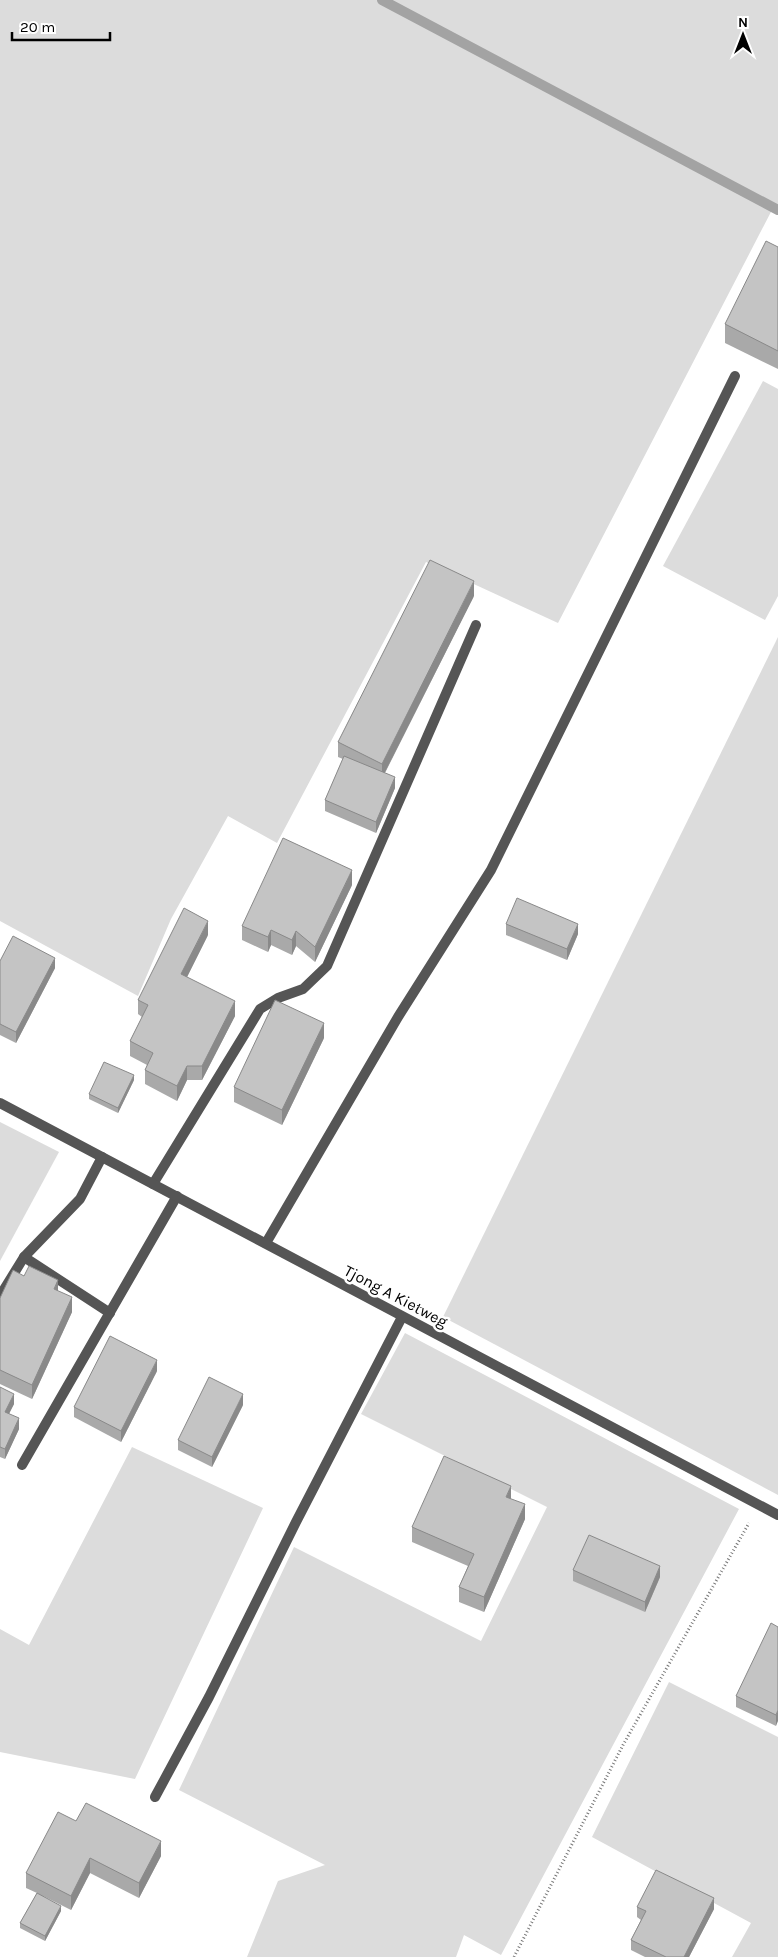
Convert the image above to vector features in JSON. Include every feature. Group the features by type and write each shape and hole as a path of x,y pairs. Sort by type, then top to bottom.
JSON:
{"street":[{"path":"266,1243 398,1017 491,870 735,376"},
{"path":"153,1184 260,1009 278,998 304,989 327,966 476,625"},
{"name":"Tjong A Kietweg","path":"0,1103 778,1515"},
{"path":"0,1296 24,1257 80,1199 102,1157"},
{"path":"22,1465 177,1196"},
{"path":"24,1257 110,1313"},
{"path":"155,1797 209,1697 296,1522 402,1317"}],"path":[{"path":"514,1957 623,1745 759,1505"}],"shaded area":[{"path":"0,0 778,0 778,210 773,208 558,623 426,562 277,843 228,816 171,919 138,996 0,921"},
{"path":"763,381 778,389 778,596 765,620 663,566"},
{"path":"778,637 778,1495 443,1317"},
{"path":"0,1122 59,1152 0,1261"},
{"path":"405,1333 739,1509 501,1955 464,1935 456,1957 247,1957 278,1881 325,1865 179,1790 294,1547 481,1641 547,1507 361,1414"},
{"path":"132,1447 263,1508 135,1779 0,1752 0,1629 29,1645"},
{"path":"669,1682 778,1737 778,1957 732,1957 751,1923 592,1837"}],"building":[{"path":"766,241 778,247 778,351 725,324"},
{"path":"430,560 474,581 382,764 338,742"},
{"path":"344,756 395,777 376,822 325,800"},
{"path":"283,838 352,870 315,947 296,931 292,940 271,930 268,937 242,926"},
{"path":"517,898 578,924 567,949 506,924"},
{"path":"184,908 208,921 181,974 235,1001 202,1066 187,1066 177,1086 145,1070 153,1053 130,1041 148,1005 138,1000"},
{"path":"13,936 55,958 16,1032 0,1024 0,961"},
{"path":"275,1000 324,1023 282,1110 234,1087"},
{"path":"104,1062 134,1075 118,1108 89,1094"},
{"path":"29,1266 58,1280 54,1289 72,1297 32,1385 0,1370 0,1298 13,1270 24,1276"},
{"path":"110,1336 157,1360 121,1431 74,1407"},
{"path":"209,1377 243,1394 212,1457 178,1440"},
{"path":"0,1387 14,1394 5,1412 19,1418 5,1449 0,1447"},
{"path":"444,1456 511,1486 506,1497 525,1504 484,1597 459,1587 474,1554 412,1527"},
{"path":"589,1535 660,1566 645,1602 573,1570"},
{"path":"771,1623 778,1627 778,1710 776,1715 736,1696"},
{"path":"86,1803 161,1841 139,1883 90,1858 71,1896 26,1873 58,1812 76,1821"},
{"path":"656,1870 714,1898 684,1957 666,1957 631,1940 646,1911 637,1907"},
{"path":"37,1893 61,1906 45,1936 20,1923"}],"waterway":[{"path":"382,0 778,210"}]}
